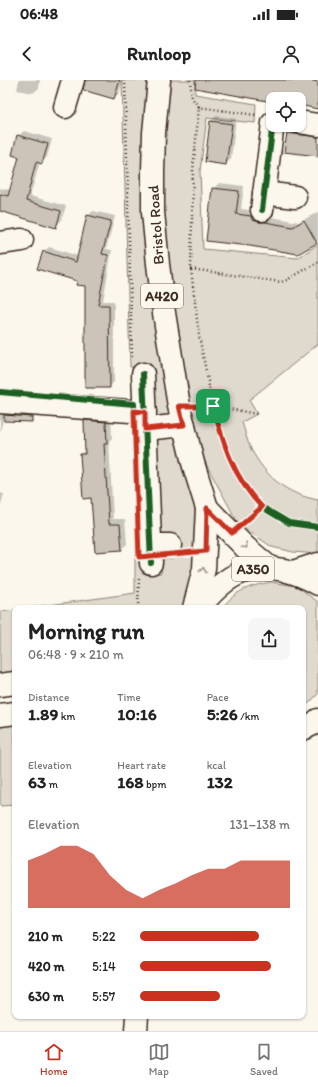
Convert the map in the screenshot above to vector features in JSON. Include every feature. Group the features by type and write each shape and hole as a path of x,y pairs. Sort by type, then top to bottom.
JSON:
{"main road":[{"path":"65,107 73,80"},
{"name":"Bristol Road","path":"159,80 154,133 153,212 158,264 164,313 182,416 193,462 207,508 204,569 195,605"},
{"path":"266,119 263,202 295,197"},
{"path":"306,123 318,125"},
{"path":"0,243 22,240"},
{"path":"138,369 145,421 153,557"},
{"path":"0,402 145,421 182,416"},
{"name":"Bristol Road","path":"207,508 245,546 270,568"},
{"path":"293,572 318,564"},
{"name":"A350","path":"201,605 212,592 228,580 246,570 270,568 293,572 309,578 318,584"},
{"path":"0,685 12,683"},
{"path":"0,715 12,713"},
{"path":"136,1031 137,1019"}],"path":[{"path":"124,80 138,369"},
{"path":"190,80 192,98 199,107 266,119"},
{"path":"199,107 193,171 191,269 199,336 213,406 230,460 244,486 264,508 256,512"},
{"path":"191,269 281,282 291,278 318,262"},
{"path":"182,416 213,406 257,414"},
{"path":"139,605 153,557"}],"shaded area":[{"path":"122,80 195,80 195,94 256,104 255,123 207,118 200,171 203,249 298,258 318,244 318,344 249,400 257,414 242,422 251,449 270,476 287,489 318,500 318,554 293,552 272,547 237,521 207,466 196,440 193,500 200,529 192,590 184,605 49,605 135,593 135,558 142,558 142,573 161,573 163,559 173,558 173,537 158,531 147,368 130,367"},
{"path":"271,582 297,586 318,602 318,694 306,706 306,605 224,605 238,593 256,585"},
{"path":"12,610 12,676 0,677 0,612"},
{"path":"12,724 12,805 0,806 0,726"}],"building":[{"path":"85,80 120,80 114,99 83,90"},
{"path":"196,80 309,80 318,82 318,109 306,106 306,92 266,92 266,101 195,88"},
{"path":"210,121 232,124 226,165 205,162"},
{"path":"287,133 318,137 318,156 284,152"},
{"path":"17,135 48,144 42,164 36,162 26,201 61,211 56,228 0,211 0,194 8,196 19,157 12,155"},
{"path":"212,188 239,191 236,214 251,216 252,220 293,227 304,220 317,243 298,254 250,246 206,241"},
{"path":"87,215 111,221 102,254 108,255 98,305 109,305 110,388 85,388 85,286 76,285 77,281 37,269 43,251 76,262"},
{"path":"4,415 32,417 32,422 4,421"},
{"path":"84,420 106,422 107,444 104,444 109,524 120,524 122,550 95,552 91,498 83,499 80,454 85,454"}],"cycle path":[{"path":"262,210 272,132"},
{"path":"143,374 151,563"},
{"path":"0,392 134,404 139,557 206,551"},
{"path":"232,533 262,507 289,523 318,527"}],"route":[{"path":"179,406 213,406 230,460 244,486 262,507 232,533 207,508 206,551 139,557 134,411 145,412 145,429 184,425 179,406"}]}
